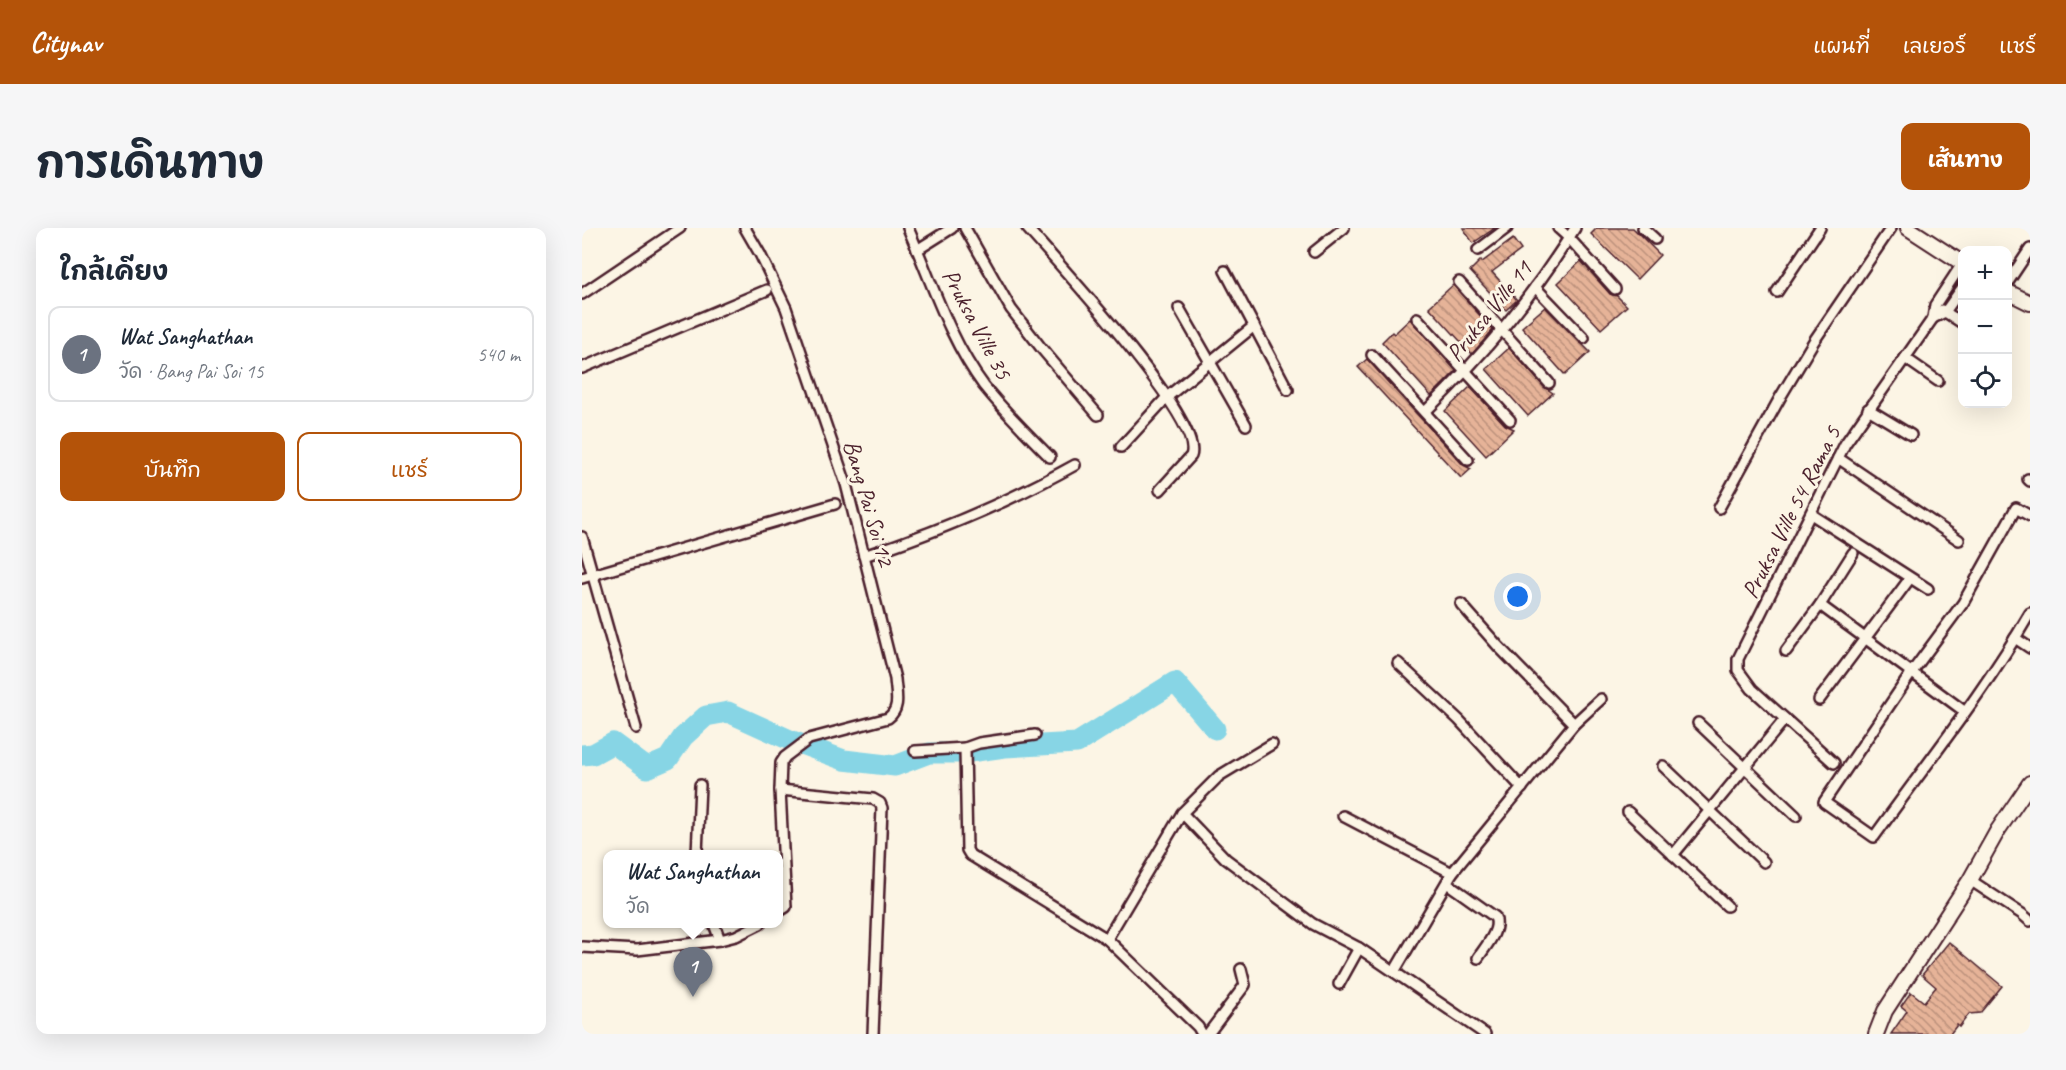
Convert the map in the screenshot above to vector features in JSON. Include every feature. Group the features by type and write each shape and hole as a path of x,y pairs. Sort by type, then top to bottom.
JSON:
{"street":[{"path":"582,294 680,228"},
{"name":"Bang Pai Soi 12","path":"745,228 786,308 846,484 895,679 897,707 888,718 809,739 785,757 780,772 780,790"},
{"name":"Pruksa Ville 35","path":"908,228 951,327 983,384 1007,413 1050,457"},
{"path":"917,250 952,228"},
{"path":"965,228 1011,309 1042,350 1098,415"},
{"path":"1027,228 1124,340 1167,397 1189,434 1193,451 1191,456 1160,490"},
{"path":"1314,252 1344,228"},
{"path":"1478,250 1507,228"},
{"path":"1558,228 1615,289"},
{"name":"Pruksa Ville 11","path":"1425,412 1503,330 1575,228"},
{"path":"1642,228 1655,239"},
{"path":"1777,292 1820,228"},
{"path":"1719,508 1814,340 1891,228"},
{"path":"1908,228 1958,261"},
{"path":"2012,275 2030,249"},
{"name":"Pruksa Ville 54 Rama 5","path":"1834,763 1752,688 1738,670 1738,659 1856,426 1933,318 1935,305 1958,270"},
{"path":"1225,271 1288,390"},
{"path":"1459,282 1549,383"},
{"path":"1535,287 1584,338"},
{"path":"582,368 767,290"},
{"path":"1933,318 1945,312 1958,294"},
{"path":"2012,294 2030,303"},
{"path":"1935,305 1958,320"},
{"path":"1179,308 1246,425"},
{"path":"1417,318 1510,420"},
{"path":"1121,447 1167,397 1254,326"},
{"path":"1372,355 1468,460"},
{"path":"1905,358 1938,381"},
{"path":"1868,409 1911,435"},
{"path":"1838,458 1959,540"},
{"path":"864,556 954,523 1075,465"},
{"path":"582,578 835,504"},
{"path":"2030,516 2016,508 1964,603 1912,672 1824,802 1874,837 2015,638 2030,613"},
{"path":"1811,514 1928,589"},
{"path":"582,537 636,728"},
{"path":"1786,651 1820,605 1853,553"},
{"path":"1819,700 1908,580"},
{"path":"1461,604 1497,646 1574,724"},
{"path":"1820,605 1964,711"},
{"path":"2015,638 2030,648"},
{"path":"1398,663 1459,720 1522,788"},
{"path":"1394,972 1452,873 1574,724 1601,699"},
{"path":"1673,855 1785,719"},
{"path":"1698,723 1796,816"},
{"path":"915,751 965,750 979,743 1035,735"},
{"path":"1107,939 1182,813 1219,776 1272,744"},
{"path":"965,750 965,840 970,855 1107,939 1198,1027 1202,1034"},
{"path":"1663,766 1764,862"},
{"path":"1876,1034 1885,1011 2030,783"},
{"path":"697,850 700,785"},
{"path":"783,909 786,907 780,790 873,799 880,803 882,808 873,1034"},
{"path":"1628,812 1727,906"},
{"path":"1182,813 1226,859 1313,924 1359,948 1485,1034"},
{"path":"1343,816 1452,873"},
{"path":"1970,880 2030,921"},
{"path":"1447,883 1495,917 1498,923 1478,958"},
{"path":"716,928 720,940"},
{"path":"582,947 637,950 720,940 736,936 752,928"},
{"path":"1339,984 1359,948"},
{"path":"1208,1034 1245,985 1240,969"}],"building":[{"path":"1463,228 1495,228 1473,243"},
{"path":"1597,228 1633,228 1660,255 1637,279 1591,234"},
{"path":"1513,239 1521,250 1492,272 1517,300 1506,310 1470,271 1481,260 1482,262"},
{"path":"1581,261 1610,294 1617,296 1627,306 1601,329 1558,283"},
{"path":"1453,285 1493,330 1472,354 1429,307"},
{"path":"1545,307 1590,352 1565,375 1522,327"},
{"path":"1410,319 1456,371 1431,396 1382,342"},
{"path":"1509,348 1544,387 1553,393 1528,416 1486,369"},
{"path":"1367,359 1463,465 1471,469 1461,478 1358,367"},
{"path":"1470,387 1505,425 1514,429 1486,456 1445,411"},
{"path":"1949,942 2002,986 1980,1013 1969,1014 1950,1034 1891,1034 1907,1011 1901,1006 1911,992 1924,1002 1936,987 1922,975"}],"waterway":[{"path":"582,755 593,754 613,743 647,768 668,759 683,737 706,716 728,712 790,740 844,760 895,766 929,753 962,753 1005,747 1077,743 1175,682 1215,729"}],"place":[{"name":"Wat Sanghathan","path":"693,997"}]}
